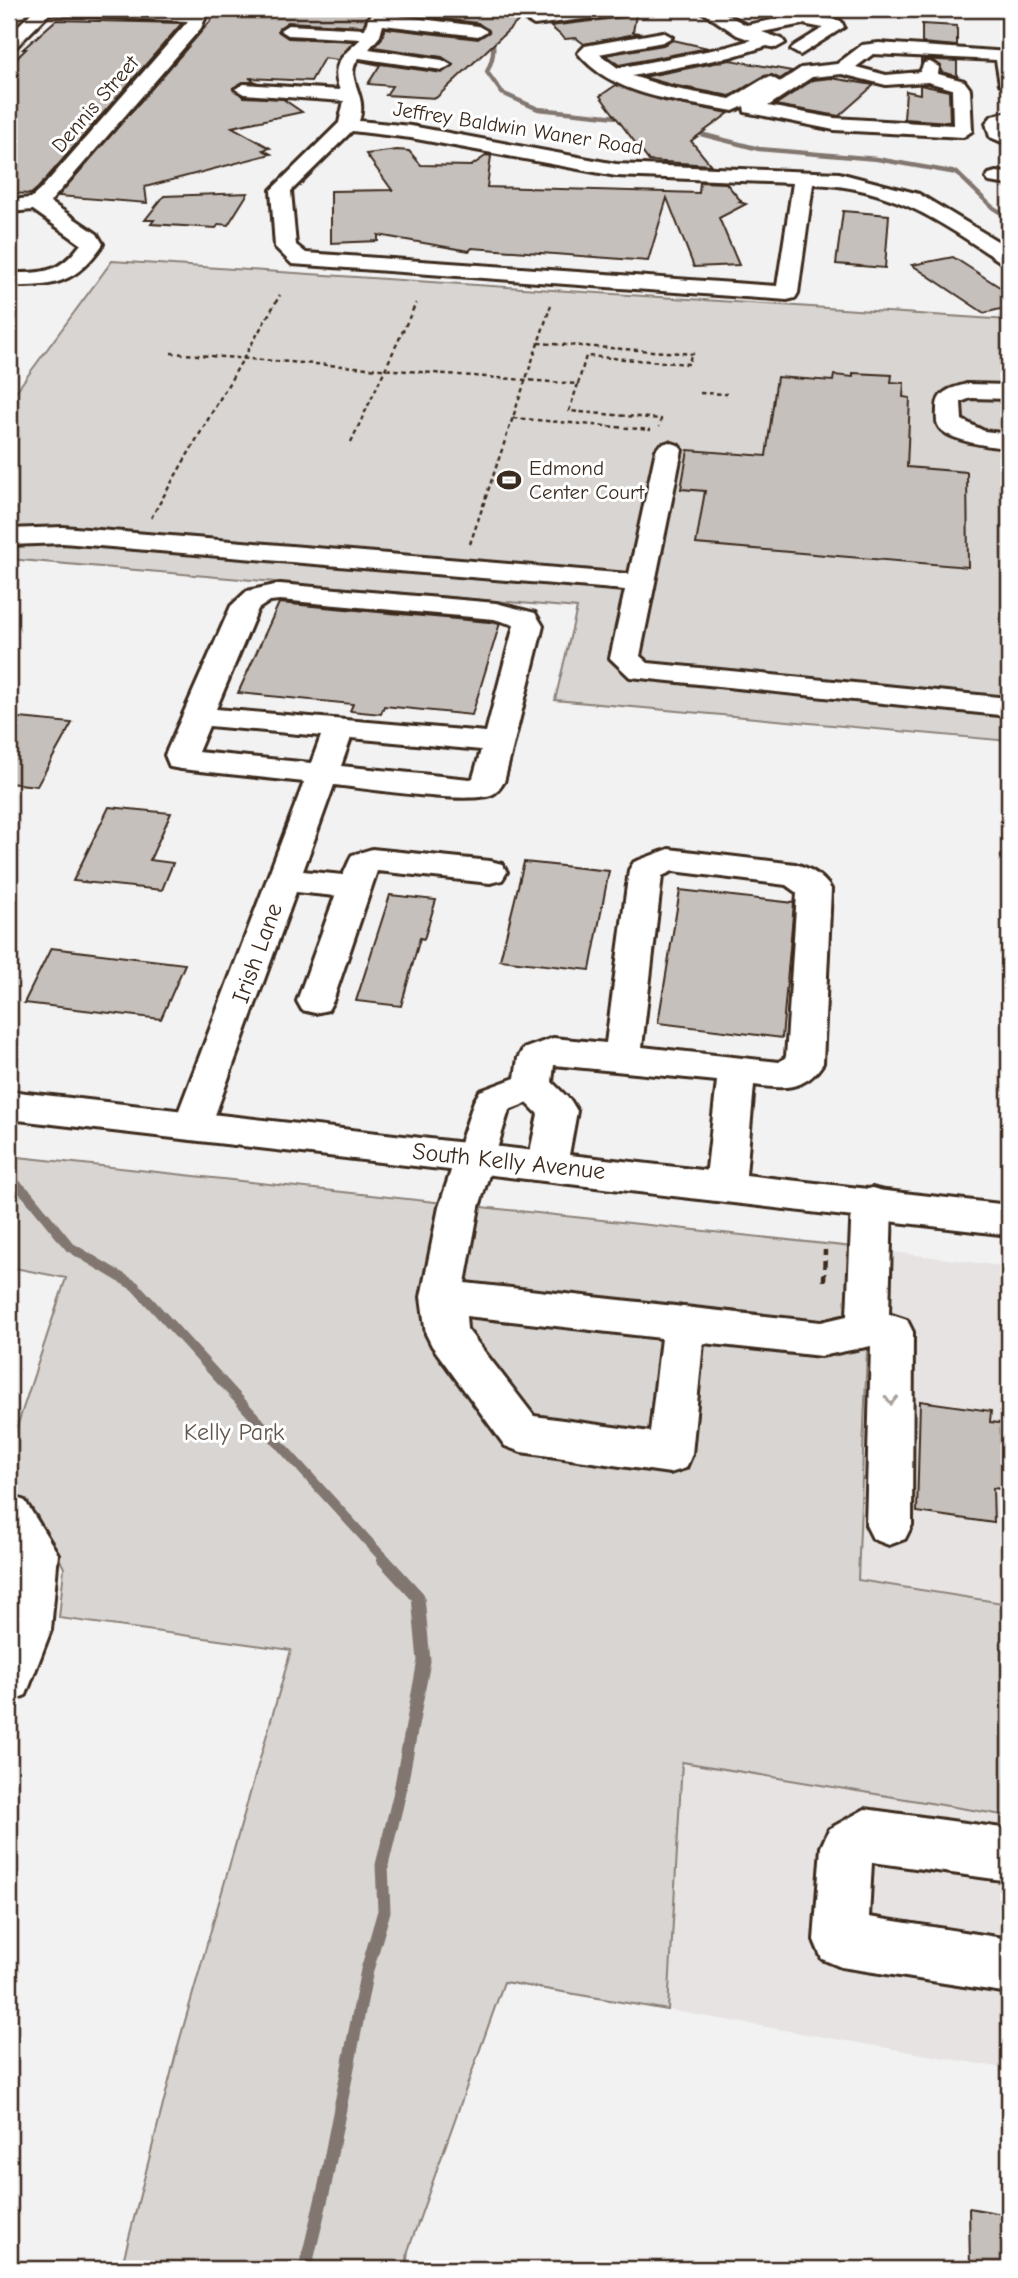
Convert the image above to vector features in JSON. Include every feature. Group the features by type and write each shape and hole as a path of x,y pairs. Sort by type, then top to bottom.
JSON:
{"street":[{"path":"40,9 199,13"},
{"path":"9,44 46,9"},
{"path":"534,20 624,9"},
{"path":"706,9 743,32 847,65 929,72 1008,74 1006,56 868,49 847,65 807,72 752,108 834,124 869,126 963,131 961,89 958,85 929,72 882,92 869,126"},
{"name":"Dennis Street","path":"37,203 195,24 199,13"},
{"path":"743,32 803,19 835,25 836,27 800,50"},
{"path":"378,20 345,64 343,72 353,96 354,111 348,125 281,190 286,247 300,259 787,293 804,177"},
{"path":"288,30 378,20 478,32"},
{"path":"680,33 587,53 620,79 675,93 737,104 793,68"},
{"path":"615,74 730,52 767,40"},
{"path":"354,52 442,65"},
{"path":"675,93 730,57 730,52"},
{"path":"847,65 882,92"},
{"path":"244,89 353,96"},
{"path":"1009,118 995,123 996,133 1009,139"},
{"name":"Jeffrey Baldwin Waner Road","path":"348,125 424,134 616,170 839,179 912,198 949,218 1009,257"},
{"path":"9,206 37,203 90,238 92,244 68,273 32,280 9,279"},
{"path":"1009,392 967,391 949,399 950,424 979,438 1009,442"},
{"path":"660,436 639,583 625,658 640,671 1009,707"},
{"path":"9,537 63,535 639,583"},
{"path":"264,593 482,609 514,614 526,619 529,626 498,742 488,782 482,787 470,789 322,778 181,760 197,716 245,606 254,597 264,593"},
{"path":"197,716 498,742"},
{"name":"Irish Lane","path":"192,1126 339,729"},
{"path":"315,1001 364,862 368,859 490,872"},
{"path":"533,1086 536,1058 553,1051 786,1076 804,1063 814,889 795,874 669,860 646,870 622,1058"},
{"path":"284,880 355,887"},
{"path":"725,1186 737,1070"},
{"path":"533,1086 493,1101 459,1207 442,1297 447,1334 521,1433 670,1454 684,1322"},
{"path":"533,1086 558,1111 547,1166"},
{"name":"South Kelly Avenue","path":"9,1105 1009,1220"},
{"path":"872,1203 889,1525"},
{"path":"442,1297 821,1339 880,1330"},
{"path":"9,1515 35,1554 27,1630 9,1679"},
{"path":"1009,1854 865,1835 847,1847 841,1940 1009,1966"}],"path":[{"path":"146,526 280,295"},
{"path":"351,442 416,303"},
{"path":"462,568 551,305"},
{"path":"513,418 586,424 660,436 661,419 569,411 586,356 689,364 693,354 538,344"},
{"path":"605,358 608,348"},
{"path":"171,353 578,384"},
{"path":"700,393 727,394"},
{"path":"586,424 589,413"},
{"path":"824,1281 825,1250"}],"shaded area":[{"path":"871,1249 1009,1267 1009,1604 858,1580"},
{"path":"682,1762 1009,1816 1009,2069 668,2010"}],"green space":[{"name":"Edmond Center Court","path":"112,261 1009,320 1009,741 555,700 577,608 9,559 9,401"},
{"name":"Kelly Park","path":"9,1156 871,1249 858,1580 1009,1604 1009,1816 682,1762 668,2010 504,1982 408,2251 406,2269 121,2269 179,2042 291,1650 59,1618 64,1568 37,1515 9,1487 9,1451 66,1278 9,1267"}],"building":[{"path":"221,9 326,9 360,10 358,13 369,13 363,26 288,22 279,28 279,32 288,38 354,41 338,60 324,58 311,81 249,78 256,82 243,82 233,88 244,97 283,99 302,112 232,127 270,148 263,150 271,154 145,187 147,203 58,196"},
{"path":"416,9 531,9 436,98 386,95 392,86 368,84 380,65 360,61 442,73 453,64 442,57 374,47 382,38 385,28 478,39 489,32 478,23 408,15"},
{"path":"531,9 565,9 535,12"},
{"path":"637,9 633,32 640,33 584,44 576,38 565,39 550,26 624,17"},
{"path":"56,20 182,23 38,188 31,194 9,193 9,66 26,49 23,49"},
{"path":"922,24 957,26 957,46 922,43"},
{"path":"673,40 708,48 619,65 605,55 663,45"},
{"path":"921,59 957,61 957,76 941,72 941,66 931,60 921,63"},
{"path":"730,60 792,71 780,79 772,75 764,76 730,96 643,77"},
{"path":"831,78 874,85 839,116 775,105 813,80"},
{"path":"616,85 664,101 729,113 691,141 711,165 649,161 600,96"},
{"path":"920,85 949,91 950,122 904,119 906,91 920,94"},
{"path":"409,151 421,165 471,166 487,155 491,156 487,187 699,193 700,182 726,183 741,201 739,202 746,204 719,218 739,265 694,267 667,198 648,261 472,248 469,251 378,235 378,241 331,243 331,191 392,190 366,154"},
{"path":"248,193 228,225 219,224 216,228 151,224 154,220 145,220 164,196"},
{"path":"843,211 889,215 885,268 836,264"},
{"path":"953,257 1009,293 1009,307 984,313 912,265"},
{"path":"853,373 892,375 891,382 904,383 903,397 910,398 907,467 967,472 968,567 696,544 705,491 681,489 688,450 766,456 777,377 833,381 834,375 853,377"},
{"path":"279,603 500,623 472,715 384,706 381,714 350,711 353,704 238,693"},
{"path":"9,717 72,723 37,786 9,783"},
{"path":"109,807 171,813 150,860 173,863 162,890 73,881"},
{"path":"524,862 609,871 590,970 500,960"},
{"path":"680,890 794,903 782,1038 658,1023"},
{"path":"390,895 436,900 424,939 420,938 401,1006 356,1001"},
{"path":"51,948 185,964 161,1019 24,1003"},
{"path":"920,1401 991,1411 990,1422 1009,1424 1009,1490 993,1488 994,1523 917,1512"},
{"path":"969,2208 1009,2215 1009,2269 970,2269"}],"waterway":[{"path":"462,9 490,35 493,51 487,72 502,93 538,109 627,118"},
{"path":"689,131 759,149 877,159 957,173 992,207 1009,218"},
{"path":"9,1178 27,1194 70,1247 135,1286 385,1560"},
{"path":"305,2269 325,2185 367,1970 384,1911 382,1865 399,1796 424,1661 418,1597 383,1559"}],"place":[{"name":"Edmond Center Court","path":"509,480"}]}
